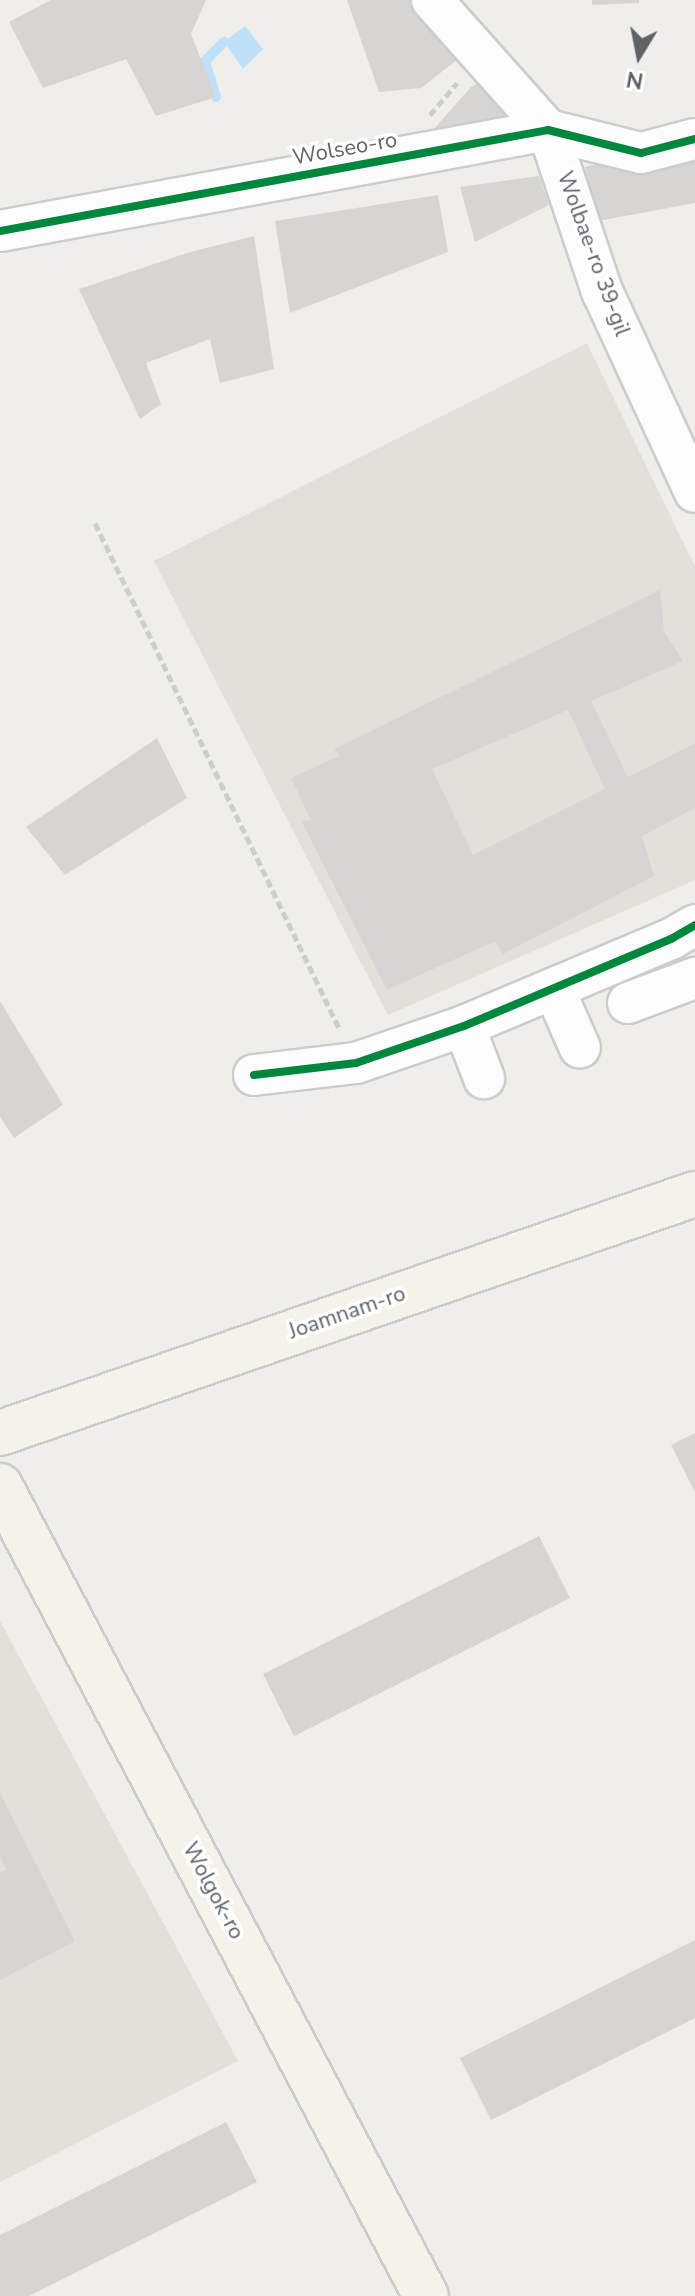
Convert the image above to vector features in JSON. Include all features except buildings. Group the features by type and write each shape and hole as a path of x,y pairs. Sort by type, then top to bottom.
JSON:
{"main road":[{"name":"Joamnam-ro","path":"0,1433 695,1194"},
{"name":"Wolgok-ro","path":"0,1486 426,2296"}],"street":[{"name":"Wolbae-ro 39-gil","path":"432,0 548,130 602,291 695,492"},
{"name":"Wolseo-ro","path":"0,231 548,130 641,153 695,139"},
{"path":"254,1075 356,1063 464,1026 671,939 695,925"},
{"path":"628,1003 695,978"},
{"path":"554,989 580,1048"},
{"path":"464,1026 484,1078"}],"path":[{"path":"392,159 482,55"},
{"path":"95,523 356,1063"}],"shaded area":[{"path":"587,343 695,567 695,880 388,1015 154,561"},
{"path":"0,1621 238,2061 0,2182"}],"water":[{"path":"245,26 263,49 243,69 224,42"}],"waterway":[{"path":"216,97 205,61 224,42"}],"cycle path":[{"path":"0,231 548,130 641,153 695,139"},
{"path":"254,1075 356,1063 464,1026 671,939 695,925"}]}
